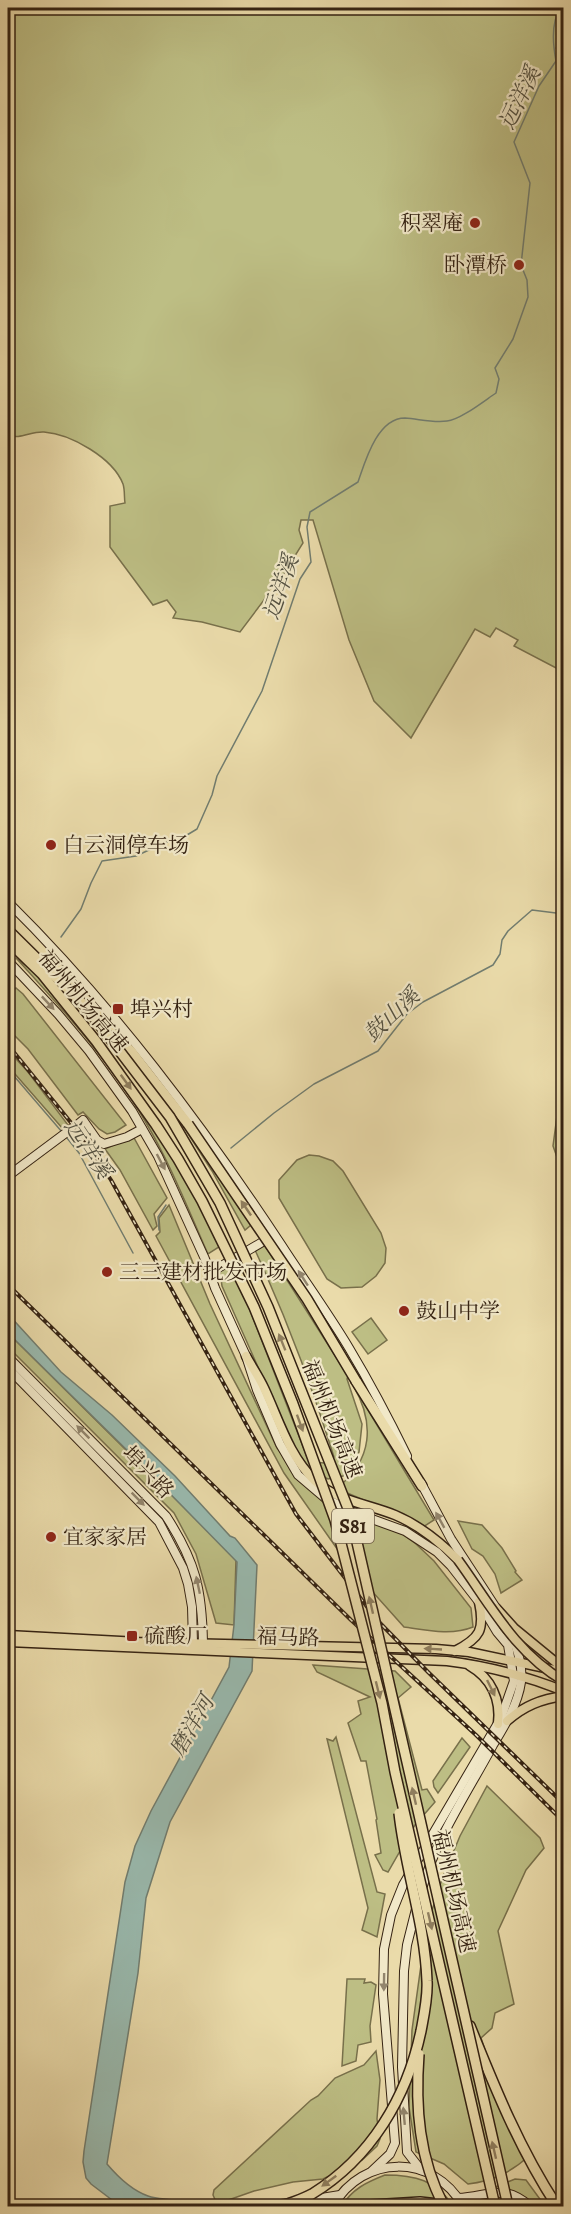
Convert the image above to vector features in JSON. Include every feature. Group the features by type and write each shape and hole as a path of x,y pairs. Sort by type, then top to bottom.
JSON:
{"highway":[{"name":"福州机场高速","path":"8,930 86,1007 170,1117 220,1203 268,1307 351,1515 507,2206"},
{"name":"福州机场高速","path":"8,941 42,974 96,1041 178,1159 202,1201 254,1306 293,1404 335,1520 381,1703 495,2206"},
{"path":"86,1007 131,1051 189,1124 307,1299 422,1486"},
{"path":"395,1772 400,1820 425,1954 427,1983 417,2106 429,2174 444,2206"},
{"path":"457,1990 507,2117 536,2174 557,2206"},
{"path":"283,2206 311,2194 341,2172 368,2146 391,2113 406,2081 422,2028"},
{"path":"354,2206 458,2202"}],"main road":[{"path":"8,902 105,1005 215,1147 349,1348 451,1539 496,1608 514,1642 517,1674 521,1683 517,1698 403,1885 391,1915 384,1949 383,1994 395,2143 390,2154 372,2171"},
{"path":"8,961 89,1051 142,1129 172,1183 211,1272 215,1288 246,1356 263,1386 287,1442 305,1470 316,1482 342,1498 394,1514 409,1521 443,1545 458,1560 508,1632 542,1666 564,1681"},
{"path":"8,1176 77,1125 104,1144 127,1137 142,1129"},
{"path":"211,1272 275,1235"},
{"path":"246,1356 257,1390 280,1444 298,1475 310,1488 340,1507 388,1523 420,1539 451,1566 479,1602 497,1632 505,1640 515,1662"},
{"name":"埠兴路","path":"8,1357 166,1516 182,1541 198,1580 202,1605 203,1643"},
{"name":"埠兴路","path":"8,1368 159,1522 183,1568 192,1607 193,1643"},
{"path":"455,1651 475,1639 480,1630 482,1621 479,1602"},
{"path":"496,1608 514,1628 564,1671"},
{"name":"福马路","path":"8,1635 203,1643 226,1648"},
{"name":"福马路","path":"8,1642 255,1649 455,1651 564,1671"},
{"name":"福马路","path":"255,1649 464,1663 517,1674 564,1691"},
{"path":"464,1663 480,1672 492,1688 502,1723"},
{"path":"421,2170 407,2152 402,1996 407,1945 424,1880 438,1847 502,1723 538,1701 564,1696"},
{"path":"333,2206 340,2195 360,2177 388,2167 405,2167 421,2170 435,2177 448,2186 463,2206"},
{"path":"458,2202 500,2192 511,2193 530,2206"},
{"path":"268,2206 340,2195"}],"green space":[{"path":"8,8 563,8 564,665 560,670 514,646 518,640 496,628 490,637 475,629 411,738 374,701 349,640 313,520 301,520 299,530 303,543 283,575 276,577 264,600 240,632 202,622 173,618 176,612 167,600 153,605 110,547 110,506 125,503 123,484 110,465 90,449 66,437 44,432 8,435"},
{"path":"16,958 34,972 70,1011 152,1122 187,1177 222,1245 208,1254 163,1153 132,1099 85,1036"},
{"path":"16,988 126,1125 107,1134 83,1112 78,1115 28,1049 8,1029 8,993"},
{"path":"8,1050 28,1072 68,1125 63,1129 8,1066"},
{"path":"563,1071 564,1174 553,1146"},
{"path":"176,1115 251,1225 245,1230 212,1171"},
{"path":"133,1136 167,1198 154,1214 157,1226 153,1230 120,1170 105,1149"},
{"path":"309,1155 333,1161 343,1171 381,1233 386,1248 385,1263 376,1276 362,1287 341,1288 327,1279 279,1198 279,1180 297,1160"},
{"path":"169,1205 210,1304 277,1448 295,1471 326,1500 340,1553 284,1473 156,1236 160,1232 159,1218"},
{"path":"264,1244 348,1376 362,1424 359,1452 343,1476 328,1479 312,1471 294,1448 222,1286 220,1272 232,1264 309,1462 325,1463 334,1457 317,1404 255,1250"},
{"path":"371,1318 387,1340 368,1354 352,1332"},
{"path":"8,1333 236,1559 234,1625 216,1623 196,1554 174,1513 8,1347"},
{"path":"353,1385 434,1520 423,1527 402,1515 337,1488 358,1465 367,1440 365,1413"},
{"path":"356,1515 404,1535 434,1561 471,1608 473,1627 447,1632 404,1627 370,1589"},
{"path":"458,1521 482,1525 502,1548 522,1580 501,1593 495,1574 483,1556 472,1549"},
{"path":"313,1665 395,1671 411,1687 398,1698 422,1790 427,1789 435,1802 415,1825 388,1872 383,1870 375,1855 381,1853 366,1761 361,1761 348,1723 361,1714 358,1701 370,1697 317,1672"},
{"path":"336,1737 377,1892 385,1894 377,1937 362,1930 368,1908 327,1739 333,1741"},
{"path":"462,1738 470,1747 438,1793 433,1781"},
{"path":"487,1786 540,1838 544,1848 526,1870 498,1931 514,2004 495,2013 492,2028 481,2038 490,2065 529,2156 501,2175 468,2184 444,2164 416,2152 409,2107 412,2030 426,1929 442,1879 460,1836"},
{"path":"347,1979 365,1979 364,1983 371,1982 376,1985 370,2026 371,2042 358,2045 356,2061 342,2066"},
{"path":"376,2051 380,2080 377,2119 380,2139 377,2146 362,2160 323,2179 293,2182 254,2191 217,2204 213,2195 214,2190 335,2078 364,2065"},
{"path":"385,2175 406,2176 424,2181 439,2190 453,2206 342,2206 360,2187"},
{"path":"515,2179 526,2180 545,2206 480,2206 476,2195"}],"water":[{"path":"8,1314 61,1372 112,1415 175,1476 230,1536 235,1538 257,1565 252,1671 170,1822 146,1898 138,1973 107,2164 125,2183 136,2190 153,2197 178,2201 188,2206 120,2206 91,2184 86,2178 83,2162 125,1882 135,1846 151,1811 229,1667 237,1562 8,1333"}],"waterway":[{"name":"远洋溪","path":"61,937 81,909 102,861 136,856 164,843 182,838 197,829 212,795 217,776 262,691 300,579 311,562 307,527 310,512 358,482 374,442 387,425 405,418 436,422 452,420 472,410 496,393 499,379 495,368 513,339 528,297 527,280 521,265 530,183 514,142 539,86 556,61 554,26 561,8"},
{"path":"556,48 564,46"},
{"path":"564,726 557,770 564,769"},
{"name":"鼓山溪","path":"231,1148 314,1084 378,1051 407,1014 423,1002 493,965 500,954 502,940 508,931 532,910 564,914"},
{"name":"远洋溪","path":"8,990 12,987"},
{"name":"远洋溪","path":"8,1069 62,1132"},
{"name":"远洋溪","path":"67,1138 79,1153 133,1253"},
{"path":"159,1230 158,1217 166,1205"}],"railway":[{"path":"8,1045 81,1135 111,1180 296,1514 378,1621 564,1804"},
{"path":"8,1285 351,1620 476,1735 564,1822"}],"place":[{"name":"积翠庵","path":"475,223"},
{"name":"卧潭桥","path":"519,265"},
{"name":"白云洞停车场","path":"51,845"},
{"name":"埠兴村","path":"118,1009"},
{"name":"三三建材批发市场","path":"107,1272"},
{"name":"鼓山中学","path":"404,1311"},
{"name":"宜家家居","path":"51,1537"},
{"name":"硫酸厂","path":"132,1636"}],"water label":[{"name":"磨洋河","path":"192,1726"}]}
